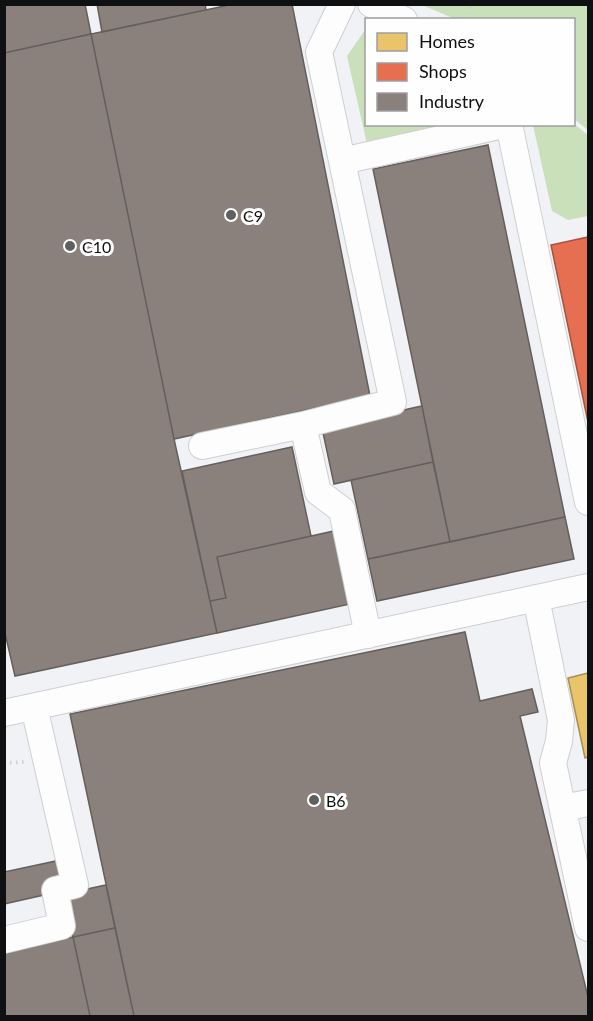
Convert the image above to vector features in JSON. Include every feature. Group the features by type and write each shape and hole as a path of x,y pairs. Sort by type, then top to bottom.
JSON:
{"lane":[{"path":"202,446 303,425 393,402 319,52 342,4"},
{"path":"370,4 400,18"},
{"path":"342,161 499,126"},
{"path":"508,126 588,502"},
{"path":"303,425 318,492 342,510 368,634"},
{"path":"4,713 588,587"},
{"path":"536,598 561,720 559,741 553,763 588,928"},
{"path":"4,940 62,926 55,890 75,885 33,707"},
{"path":"563,808 588,802"}],"path":[{"path":"575,114 588,124"}],"green space":[{"path":"422,5 588,5 588,130 575,120 575,18 453,18"},
{"path":"365,30 365,126 443,126 367,144 347,56"},
{"path":"575,125 588,135 588,216 568,220 552,211 533,126"}],"building: Homes":[{"path":"588,673 588,757 585,758 568,678"}],"building: Shops":[{"path":"588,237 588,422 551,245"}],"building: Industry":[{"path":"4,4 85,4 91,34 4,53"},
{"path":"97,4 205,4 206,10 102,32"},
{"name":"C9","path":"234,4 292,4 370,396 174,439 91,34"},
{"name":"C10","path":"91,34 174,439 217,633 15,676 4,629 4,53"},
{"path":"488,145 565,517 450,542 373,169"},
{"path":"422,406 433,462 334,484 322,428"},
{"path":"292,447 311,536 217,557 226,598 210,601 182,471"},
{"path":"433,462 450,542 368,559 351,480"},
{"path":"565,517 574,559 377,601 368,559"},
{"path":"334,531 350,604 217,633 210,601 226,598 217,557"},
{"name":"B6","path":"465,632 480,701 532,689 538,712 520,716 588,997 588,1016 134,1016 70,714"},
{"path":"56,861 61,885 44,895 4,904 4,872"},
{"path":"106,885 115,928 73,937 64,894"},
{"path":"115,928 134,1016 90,1016 73,937"},
{"path":"73,937 90,1016 4,1016 4,952"}],"place":[{"name":"C9","path":"231,215"},
{"name":"C10","path":"70,246"},
{"name":"B6","path":"314,800"}]}
